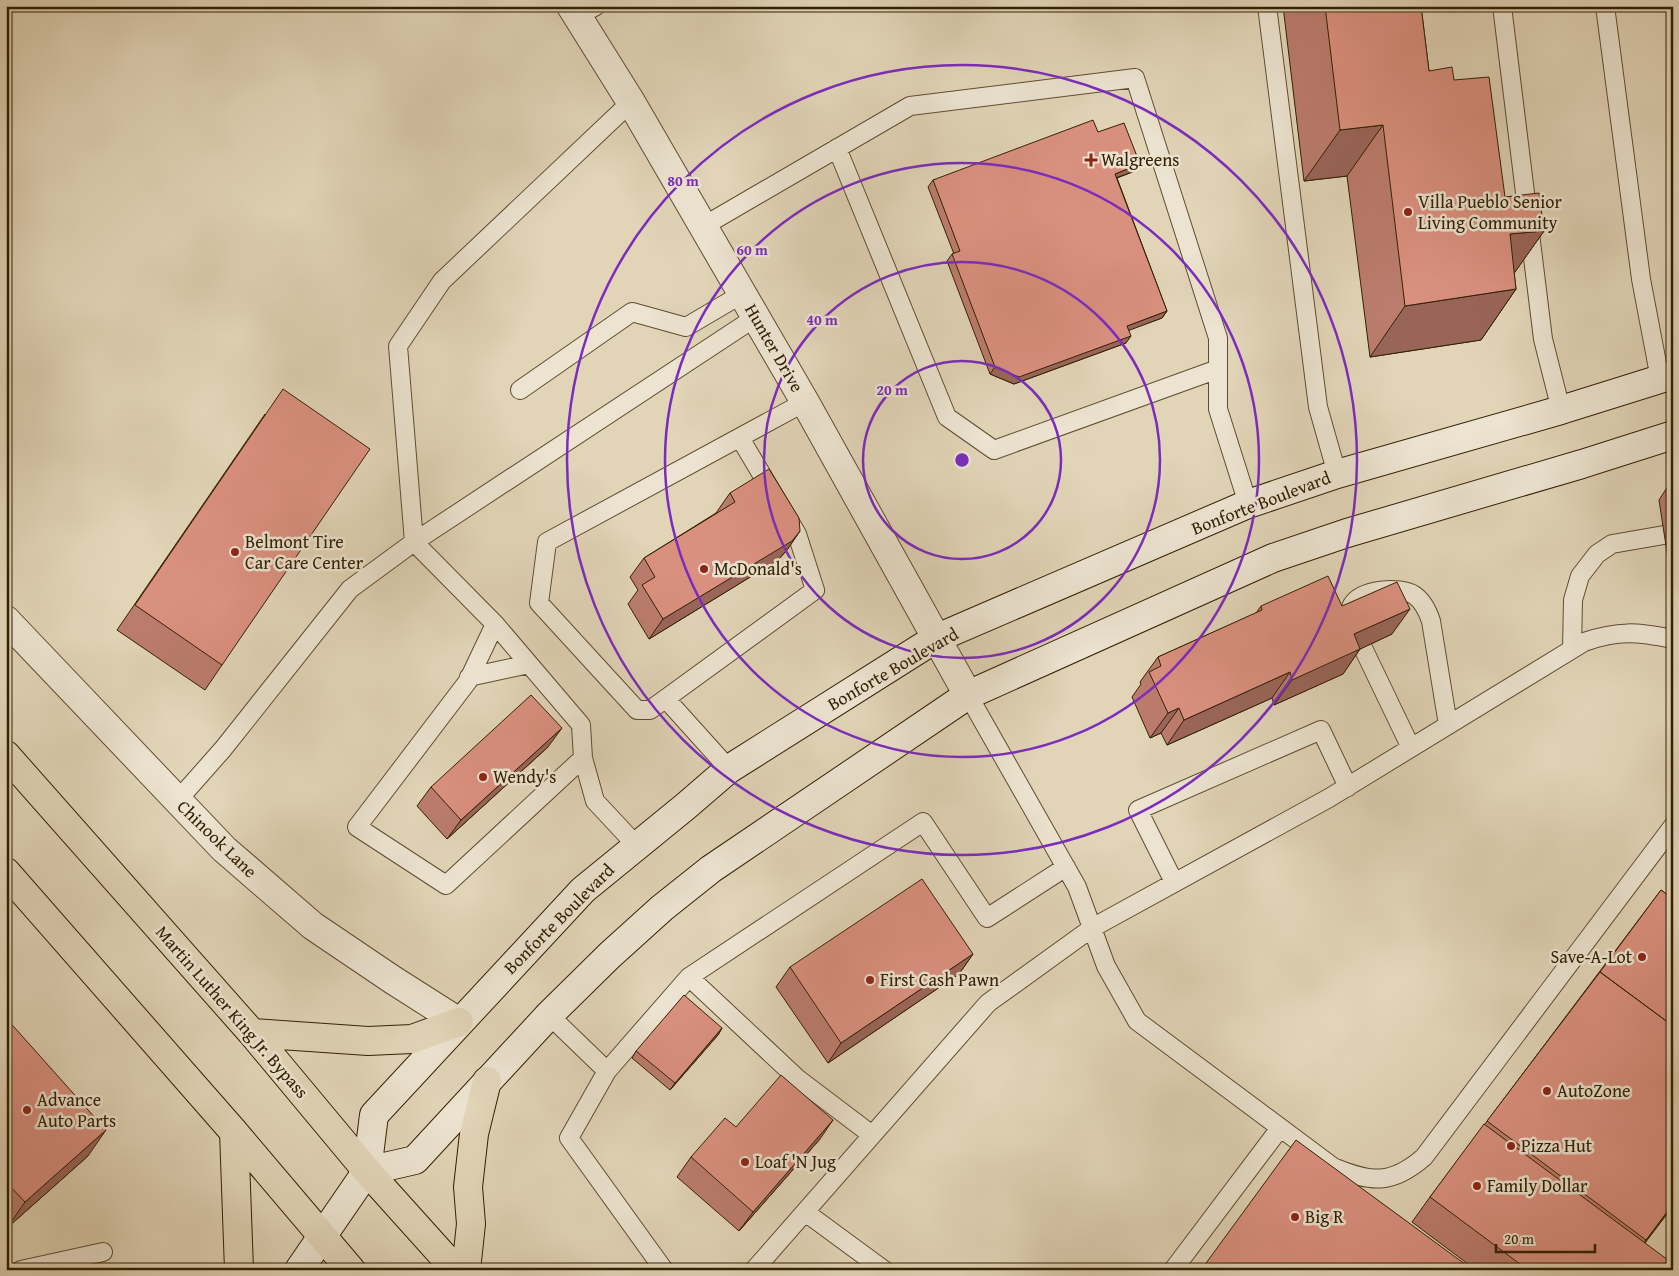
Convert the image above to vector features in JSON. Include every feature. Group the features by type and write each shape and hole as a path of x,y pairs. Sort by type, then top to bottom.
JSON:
{"highway":[{"name":"Martin Luther King Jr. Bypass","path":"6,755 252,1033 367,1171 456,1270"},
{"path":"6,872 234,1132 351,1270"},
{"path":"252,1033 368,1041 412,1039 459,1022"},
{"path":"466,1270 471,1224 468,1187 474,1134 487,1081"},
{"path":"234,1132 239,1270"}],"main road":[{"name":"Hunter Drive","path":"582,10 631,102 805,402 968,695"},
{"name":"Bonforte Boulevard","path":"299,1270 367,1171 374,1115 582,890 686,806 729,768 936,639 1248,504 1337,474 1562,410 1666,377"},
{"path":"367,1171 414,1160 549,1015 639,928 711,869 968,695 1273,558 1347,533 1673,435"},
{"name":"Chinook Lane","path":"6,620 224,849 313,926 459,1022"}],"lane":[{"path":"1267,6 1318,407 1337,474"},
{"path":"1502,6 1543,339 1562,410"},
{"path":"1605,6 1641,279 1666,377"},
{"path":"702,227 910,106 1135,78 1218,338 1218,409 1248,504"},
{"path":"631,102 442,281 398,346 414,542 495,624 580,725 583,758 595,801 636,845"},
{"path":"837,148 946,417 994,450 1218,369"},
{"path":"520,390 632,312 686,327 742,294"},
{"path":"177,801 223,749 350,589 414,542 756,317"},
{"path":"740,438 797,534 815,590 650,710 637,710 539,603 547,542 805,402"},
{"path":"1572,649 1573,600 1580,576 1597,554 1612,544 1664,535"},
{"path":"1350,620 1351,606 1357,598 1388,589 1402,590 1415,596 1426,608 1431,621 1448,725"},
{"path":"495,624 469,677 357,827 446,885 583,758"},
{"path":"754,1270 988,1003 1092,928 1348,787 1584,642 1608,634 1642,633 1673,639"},
{"path":"1363,648 1412,748"},
{"path":"469,677 529,664"},
{"path":"968,695 1078,887 1106,966 1138,1021 1333,1167 1355,1176 1375,1179 1392,1176 1410,1169 1424,1157 1673,826"},
{"path":"666,699 729,768"},
{"path":"1174,882 1138,810 1321,730 1348,787"},
{"path":"664,1270 569,1138 607,1072 689,977 924,822 987,918 1066,867"},
{"path":"689,977 798,1079 872,1136"},
{"path":"549,1015 607,1072"},
{"path":"1173,1270 1280,1128"},
{"path":"805,1212 884,1270"},
{"path":"20,1270 103,1252"}],"building":[{"path":"1325,6 1421,6 1429,71 1452,67 1454,80 1489,77 1505,197 1539,193 1544,231 1510,234 1516,289 1405,306 1383,125 1340,130"},
{"name":"Walgreens","path":"1093,120 1098,132 1124,123 1140,164 1115,174 1167,311 1127,326 1131,336 1019,377 995,367 952,254 960,251 933,180"},
{"name":"Belmont Tire Car Care Center","path":"283,389 370,449 222,665 135,605"},
{"name":"McDonald's","path":"769,469 799,518 800,531 792,541 663,619 642,585 655,577 644,558 735,502 730,493"},
{"path":"1668,486 1673,486 1673,515"},
{"path":"1328,576 1342,606 1397,582 1410,609 1354,634 1360,649 1292,680 1290,672 1184,720 1179,708 1168,713 1149,672 1161,666 1158,657 1262,610 1261,606"},
{"name":"Wendy's","path":"531,695 562,728 461,820 431,787"},
{"path":"922,879 973,954 841,1043 790,967"},
{"name":"Save-A-Lot","path":"1661,890 1672,898 1673,896 1673,1026 1600,972"},
{"path":"1600,972 1673,1026 1673,1204 1646,1240 1487,1121"},
{"path":"684,995 722,1028 675,1083 636,1051"},
{"path":"6,1018 106,1130 25,1202 6,1182"},
{"name":"Loaf 'N Jug","path":"781,1075 833,1120 753,1212 691,1157 725,1118 736,1127"},
{"path":"1484,1124 1668,1260 1661,1270 1528,1270 1430,1197"},
{"name":"Big R","path":"1296,1140 1473,1270 1201,1270"}],"place":[{"name":"Walgreens","path":"1091,160"},
{"name":"Villa Pueblo Senior Living Community","path":"1408,212"},
{"name":"Belmont Tire Car Care Center","path":"235,552"},
{"name":"McDonald's","path":"704,569"},
{"name":"Wendy's","path":"483,777"},
{"name":"Save-A-Lot","path":"1642,957"},
{"name":"First Cash Pawn","path":"870,980"},
{"name":"AutoZone","path":"1547,1091"},
{"name":"Advance Auto Parts","path":"27,1110"},
{"name":"Pizza Hut","path":"1511,1146"},
{"name":"Loaf 'N Jug","path":"745,1162"},
{"name":"Family Dollar","path":"1477,1186"},
{"name":"Big R","path":"1295,1217"}]}
